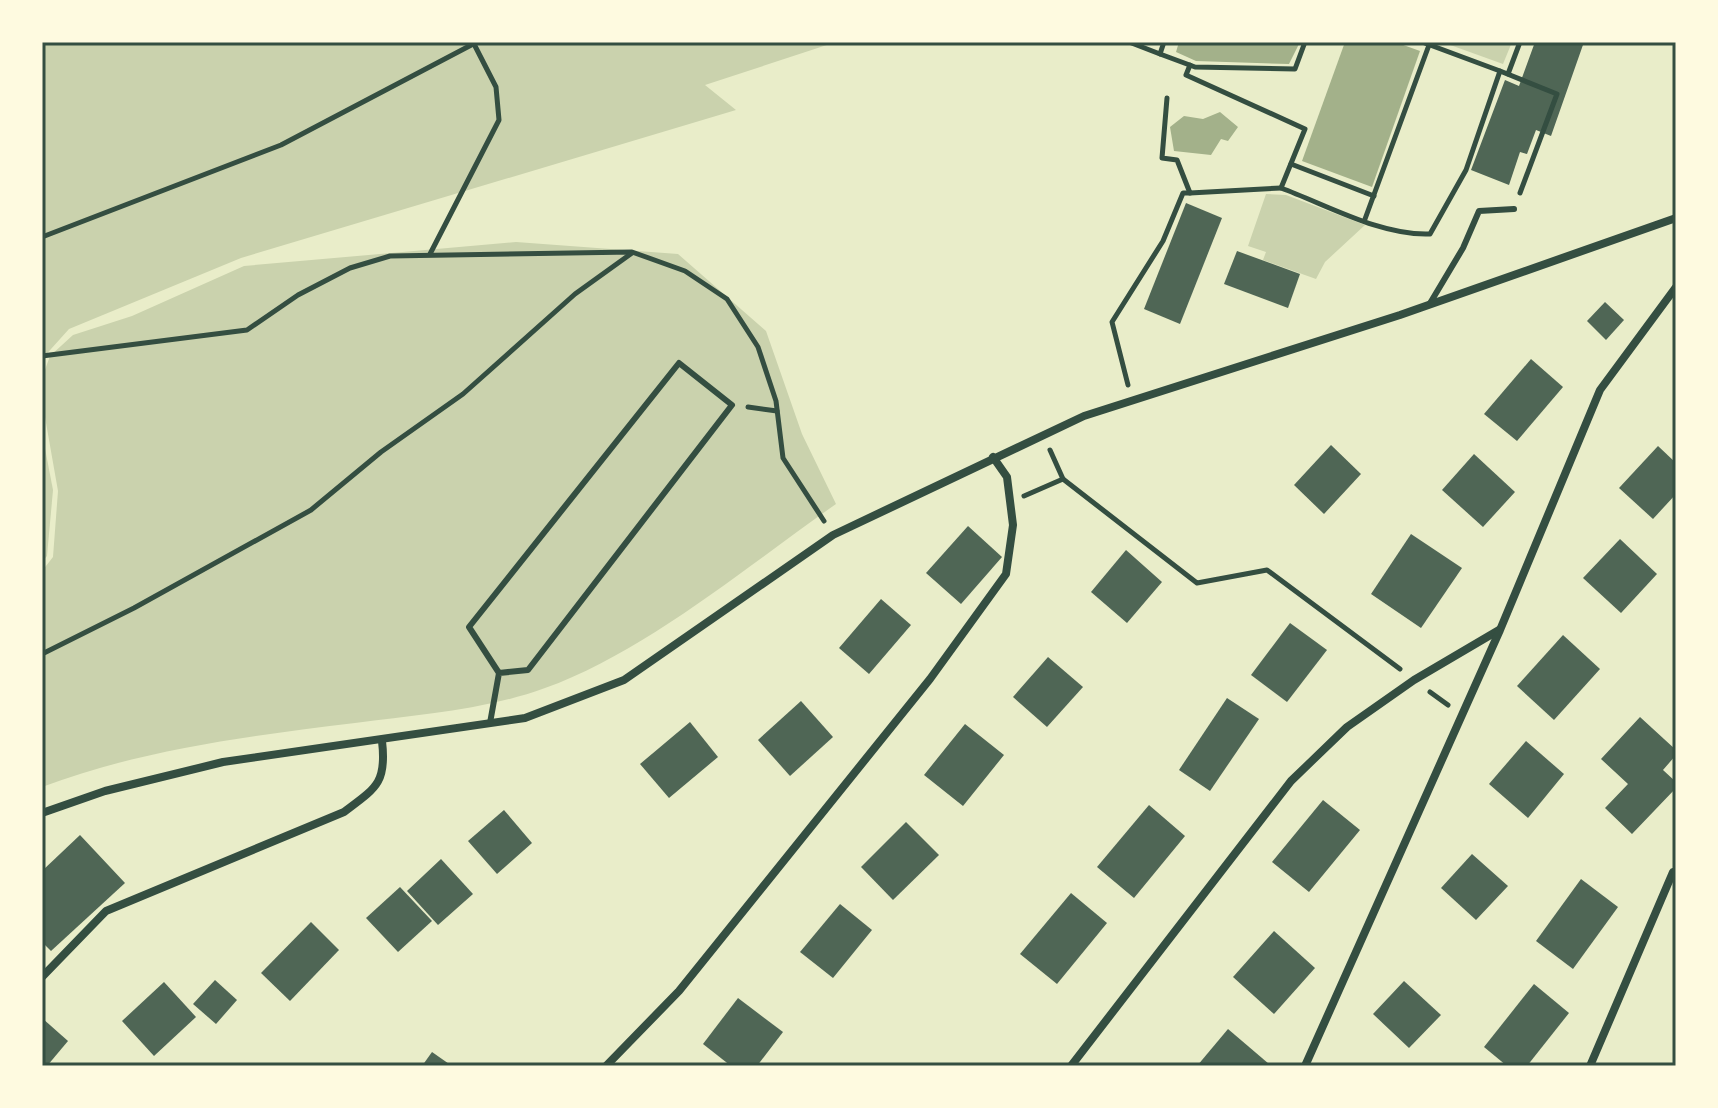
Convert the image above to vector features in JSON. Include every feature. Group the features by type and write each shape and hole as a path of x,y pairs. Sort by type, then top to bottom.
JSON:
{"street":[{"path":"42,813 105,791 223,762 525,718 624,680 833,535 1042,435 1133,400 1429,305 1676,218"},
{"path":"1305,1066 1500,630 1600,390 1676,287"},
{"path":"606,1066 679,991 930,679 1006,574 1013,525 1007,477 993,457"},
{"path":"1071,1066 1291,781 1347,727 1414,680 1500,630"},
{"path":"42,977 106,911 344,812 376,787 385,767 382,741"},
{"path":"1590,1066 1673,872 1676,873"}],"lane":[{"path":"1429,305 1463,248 1479,211 1514,209"},
{"path":"490,723 499,673 469,627 679,363 732,405 528,670 499,673"}],"path":[{"path":"1129,42 1190,65 1295,69 1305,42"},
{"path":"1160,54 1164,42"},
{"path":"1422,42 1557,94 1514,209"},
{"path":"1508,74 1520,42"},
{"path":"42,237 281,145 475,43 496,87 499,120 430,254"},
{"path":"1365,219 1429,45"},
{"path":"1190,65 1186,75 1305,129 1281,188"},
{"path":"1133,400 1112,322 1163,241 1183,193 1281,188 1386,228 1430,234 1466,170 1500,71"},
{"path":"1167,98 1162,158 1177,160 1190,193"},
{"path":"1291,164 1374,196"},
{"path":"42,654 134,608 311,510 381,452 463,394 575,294 632,252"},
{"path":"42,356 247,330 298,295 350,268 390,256 632,252 685,271 727,299 758,347 777,411 783,458 833,535"},
{"path":"732,405 777,411"},
{"path":"1042,435 1063,479 1197,583 1267,570 1462,715"},
{"path":"1010,503 1063,479"}],"shaded area":[{"path":"42,42 836,42 705,85 736,110 241,258 69,329 42,359"},
{"path":"1179,42 1300,42 1289,64 1196,61 1176,52"},
{"path":"1345,42 1395,42 1420,51 1372,187 1302,161"},
{"path":"1442,42 1512,42 1503,64"},
{"path":"1220,112 1238,127 1228,141 1221,139 1211,155 1174,151 1170,127 1184,116 1203,119"},
{"path":"1266,194 1286,195 1365,225 1325,262 1316,279 1263,260 1266,252 1248,246"},
{"path":"516,242 678,254 766,331 802,434 836,504 658,630 582,673 545,688 499,702 451,711 276,733 157,753 42,787 42,571 53,557 58,491 42,400 42,378 50,356 73,335 132,316 244,266"},
{"path":"42,433 53,490 47,556 42,562"}],"building":[{"path":"1535,42 1584,42 1551,136 1536,130 1527,154 1520,152 1509,185 1471,170 1505,80 1519,86"},
{"path":"1186,203 1222,218 1180,324 1144,309"},
{"path":"1237,251 1300,274 1288,308 1224,284"},
{"path":"1605,302 1624,320 1606,340 1587,321"},
{"path":"1531,359 1563,387 1517,441 1484,414"},
{"path":"1331,445 1361,474 1324,514 1294,485"},
{"path":"1658,446 1676,463 1676,494 1653,519 1619,488"},
{"path":"1474,454 1515,492 1483,527 1442,490"},
{"path":"968,526 1002,557 961,604 926,573"},
{"path":"1411,534 1462,568 1421,628 1371,594"},
{"path":"1620,539 1657,574 1621,613 1583,578"},
{"path":"1126,550 1162,582 1127,623 1091,592"},
{"path":"881,599 911,625 869,674 839,648"},
{"path":"1290,623 1327,650 1287,702 1251,675"},
{"path":"1563,635 1600,669 1554,720 1517,686"},
{"path":"1048,657 1083,687 1047,727 1013,697"},
{"path":"1227,698 1259,719 1210,791 1179,770"},
{"path":"801,701 833,737 790,776 758,740"},
{"path":"1640,717 1676,750 1676,755 1663,770 1676,782 1676,788 1632,834 1605,808 1628,784 1601,759"},
{"path":"690,722 718,757 669,798 640,764"},
{"path":"965,724 1004,755 963,806 924,775"},
{"path":"1526,741 1564,774 1528,818 1489,784"},
{"path":"1323,800 1360,830 1309,892 1272,862"},
{"path":"1149,805 1185,836 1134,898 1097,867"},
{"path":"504,810 532,843 497,874 468,841"},
{"path":"906,822 939,855 893,900 861,867"},
{"path":"80,835 125,883 51,951 42,942 42,871"},
{"path":"1472,854 1508,886 1476,920 1441,888"},
{"path":"441,859 473,894 438,925 407,891"},
{"path":"1581,879 1618,907 1573,969 1536,941"},
{"path":"400,887 432,921 398,952 366,918"},
{"path":"1071,893 1107,923 1057,984 1020,954"},
{"path":"840,904 872,930 833,978 800,952"},
{"path":"311,922 339,950 290,1001 261,973"},
{"path":"1274,931 1315,968 1274,1014 1233,977"},
{"path":"215,980 237,1000 216,1024 193,1004"},
{"path":"1404,981 1441,1015 1409,1048 1373,1014"},
{"path":"164,982 196,1017 154,1056 122,1021"},
{"path":"1534,984 1569,1013 1527,1066 1507,1066 1484,1047"},
{"path":"738,998 783,1032 757,1066 731,1066 703,1044"},
{"path":"42,1018 68,1041 47,1066 42,1066"},
{"path":"1228,1029 1269,1064 1197,1066"},
{"path":"432,1052 452,1066 422,1066"}]}
